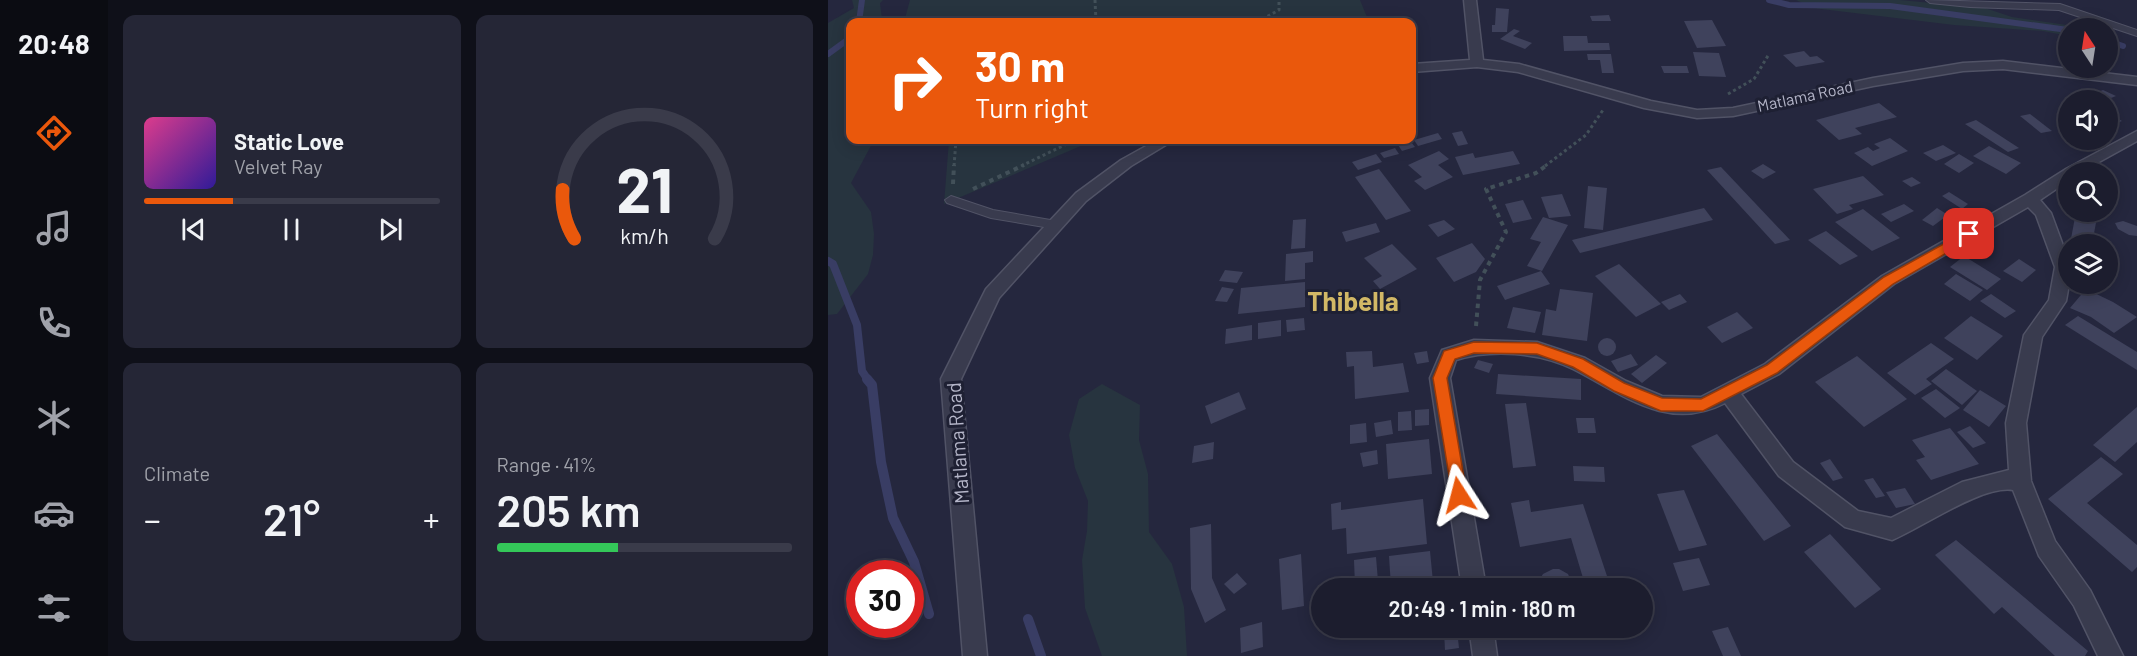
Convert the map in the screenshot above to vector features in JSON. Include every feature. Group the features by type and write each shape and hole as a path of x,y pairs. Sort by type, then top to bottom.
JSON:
{"street":[{"path":"1470,0 1477,63"},
{"name":"Matlama Road","path":"1416,68 1477,63 1519,68 1671,111 1697,114 1733,112 1874,82 1963,67 2003,65 2137,81"},
{"path":"2089,162 2137,135"},
{"name":"Matlama Road","path":"975,656 951,379 992,294 1081,197 1126,163 1160,144"},
{"path":"1472,578 1440,378 1449,355 1474,347 1537,349 1578,363 1619,387 1661,404 1703,405 1772,369 1888,280 2058,181"},
{"path":"2030,199 2043,213 2063,267 2057,301 2033,335 2016,423 2020,481 2047,549 2082,598 2111,656"},
{"path":"1729,393 1786,469 1852,520 1892,529 1970,489 2006,479 2020,481"},
{"path":"1483,638 1485,656"}],"lane":[{"path":"1930,0 2061,7 2137,33"},
{"path":"951,200 991,214 1056,225"}],"path":[{"path":"1095,0 1096,18"},
{"path":"1264,18 1279,10 1279,0"},
{"path":"1720,113 1717,102 1754,79 1769,54"},
{"path":"1474,347 1480,280 1506,232 1486,189 1536,173 1586,135 1616,95"},
{"path":"951,200 956,144"},
{"path":"951,200 1067,144"}],"shaded area":[{"path":"852,0 883,0 880,3 882,18 846,18 846,144 872,144 851,183 871,212 874,234 873,255 868,274 837,314 828,315 828,23 854,8"},
{"path":"910,0 1360,0 1367,18 905,18"},
{"path":"1796,0 1900,0 1985,8 2012,17 2058,24 2058,34 1954,25 1813,8"},
{"path":"949,144 1086,144 944,204"},
{"path":"1102,384 1140,405 1139,440 1148,474 1149,532 1172,564 1184,607 1187,656 1102,656 1085,608 1082,560 1087,531 1088,501 1075,468 1069,435 1079,399"}],"building":[{"path":"1496,8 1509,9 1507,32 1492,32 1492,25 1495,25"},
{"path":"1609,15 1611,21 1592,21 1590,16"},
{"path":"1712,20 1726,46 1697,48 1684,21"},
{"path":"1514,29 1520,31 1513,36 1532,43 1525,49 1500,39"},
{"path":"1563,36 1587,36 1588,43 1609,43 1610,50 1564,51"},
{"path":"1804,51 1810,57 1817,56 1825,62 1796,67 1783,55"},
{"path":"1693,52 1719,53 1726,77 1699,76"},
{"path":"1587,54 1611,54 1614,73 1602,73 1600,60 1588,60"},
{"path":"1661,66 1687,66 1689,73 1664,73"},
{"path":"1879,103 1897,117 1855,128 1862,134 1839,140 1816,120"},
{"path":"2030,114 2052,131 2041,133 2020,116"},
{"path":"1976,120 2019,148 2008,152 1965,124"},
{"path":"1462,131 1468,144 1458,146 1452,133"},
{"path":"1438,133 1442,139 1418,146 1416,139"},
{"path":"1890,138 1908,151 1872,166 1854,153 1868,147 1873,151 1880,148 1874,144"},
{"path":"1413,144 1415,147 1402,151 1398,145"},
{"path":"1943,145 1956,153 1936,161 1923,153"},
{"path":"1989,146 2021,163 2006,174 1973,156"},
{"path":"1395,148 1399,154 1384,158 1380,153"},
{"path":"1439,151 1449,159 1438,165 1453,177 1425,190 1414,181 1422,177 1408,165"},
{"path":"1513,151 1520,164 1463,175 1455,157 1473,153 1475,158"},
{"path":"1376,154 1382,162 1358,170 1352,162"},
{"path":"1959,154 1974,163 1959,173 1944,164"},
{"path":"1763,164 1776,172 1763,179 1751,171"},
{"path":"1721,167 1790,240 1775,244 1707,170"},
{"path":"1379,169 1411,211 1386,220 1355,177"},
{"path":"1863,176 1884,195 1849,205 1853,209 1837,214 1813,189"},
{"path":"1912,177 1921,183 1911,187 1902,181"},
{"path":"1588,186 1607,188 1603,230 1584,228"},
{"path":"1949,192 1968,204 1962,209 1942,196"},
{"path":"1562,194 1571,216 1549,218 1541,197"},
{"path":"1523,200 1532,219 1513,223 1505,204"},
{"path":"1904,204 1914,211 1891,222 1881,214"},
{"path":"1704,208 1713,220 1580,253 1572,240"},
{"path":"1937,208 1948,215 1933,226 1922,220"},
{"path":"1863,209 1900,238 1872,251 1835,222"},
{"path":"1543,217 1568,225 1542,271 1527,266 1541,242 1530,239"},
{"path":"1306,219 1305,248 1291,249 1293,220"},
{"path":"1444,220 1455,229 1438,237 1428,225"},
{"path":"2123,221 2137,226 2137,236 2129,235 2118,229 2115,223"},
{"path":"2074,222 2096,222 2094,234 2072,234"},
{"path":"1376,223 1380,232 1346,242 1342,232"},
{"path":"1826,231 1858,256 1840,265 1808,240"},
{"path":"1974,239 1990,249 1981,256 1965,246"},
{"path":"1472,243 1485,259 1476,272 1454,282 1436,258"},
{"path":"1392,244 1417,269 1380,289 1373,281 1382,276 1364,258"},
{"path":"1313,251 1313,262 1305,263 1305,279 1285,281 1286,254"},
{"path":"1964,256 2001,279 1987,290 1950,267"},
{"path":"2019,259 2036,270 2022,282 2003,271"},
{"path":"1619,264 1661,304 1636,317 1595,276"},
{"path":"1225,270 1243,272 1237,283 1219,281"},
{"path":"1541,271 1550,284 1505,300 1497,286"},
{"path":"1956,274 1983,290 1970,301 1944,284"},
{"path":"1305,282 1305,307 1238,314 1241,288"},
{"path":"1222,287 1234,289 1227,302 1215,301"},
{"path":"1560,289 1593,293 1587,341 1542,335 1546,309 1556,311"},
{"path":"1680,294 1687,302 1669,310 1661,302"},
{"path":"1991,294 2016,311 2005,318 1980,301"},
{"path":"2082,294 2096,294 2137,317 2114,333 2091,317 2070,308"},
{"path":"1513,307 1541,312 1535,333 1507,328"},
{"path":"1737,312 1753,328 1722,343 1707,327"},
{"path":"1971,316 2003,336 1977,360 1944,338"},
{"path":"2078,316 2137,352 2137,370 2065,325"},
{"path":"1304,318 1305,330 1287,332 1286,320"},
{"path":"1281,320 1281,336 1258,339 1258,323"},
{"path":"1252,325 1252,340 1225,344 1226,329"},
{"path":"1607,338 1613,341 1616,347 1613,353 1607,356 1601,353 1598,347 1601,341"},
{"path":"1931,343 1954,359 1926,379 1932,384 1915,395 1887,373"},
{"path":"1372,351 1373,367 1403,363 1409,392 1355,399 1354,366 1347,367 1346,352"},
{"path":"1427,351 1429,362 1417,364 1414,353"},
{"path":"1631,354 1638,365 1618,372 1611,361"},
{"path":"1656,355 1667,363 1642,383 1631,374"},
{"path":"1857,356 1907,399 1864,427 1815,382"},
{"path":"1478,360 1493,364 1489,373 1474,368"},
{"path":"1946,369 1977,391 1962,405 1931,381"},
{"path":"1498,374 1581,379 1581,400 1496,394"},
{"path":"1936,389 1960,408 1945,418 1921,398"},
{"path":"1980,390 2006,406 1989,427 1963,410"},
{"path":"1239,392 1246,409 1211,424 1205,406"},
{"path":"1526,403 1536,466 1513,468 1505,404"},
{"path":"2137,407 2137,442 2115,462 2093,445"},
{"path":"1429,409 1429,425 1415,426 1415,410"},
{"path":"1411,411 1412,430 1398,431 1398,412"},
{"path":"1576,418 1594,418 1596,433 1578,433"},
{"path":"1391,420 1393,434 1376,437 1374,423"},
{"path":"1366,423 1367,442 1350,444 1350,425"},
{"path":"1970,426 1986,443 1973,448 1957,432"},
{"path":"1950,428 1979,464 1931,480 1916,460 1925,457 1912,440"},
{"path":"1717,434 1791,526 1764,541 1691,446"},
{"path":"1429,439 1432,474 1388,479 1386,444"},
{"path":"1214,442 1213,459 1192,463 1194,446"},
{"path":"1377,450 1378,464 1363,467 1360,453"},
{"path":"2101,457 2123,474 2087,503 2137,545 2137,567 2132,572 2048,499"},
{"path":"1830,459 1843,478 1833,481 1820,463"},
{"path":"1573,466 1604,467 1605,482 1574,481"},
{"path":"1873,478 1885,496 1876,498 1864,480"},
{"path":"1905,488 1915,504 1896,508 1886,492"},
{"path":"1684,490 1707,545 1679,551 1657,494"},
{"path":"1423,499 1427,544 1347,554 1346,528 1332,530 1331,504 1341,502 1341,510"},
{"path":"1529,500 1531,512 1583,504 1608,578 1583,578 1571,538 1520,547 1511,503"},
{"path":"1211,524 1212,578 1226,610 1205,623 1191,589 1190,528"},
{"path":"1830,534 1881,589 1855,608 1804,552"},
{"path":"1956,540 2088,651 2085,656 2055,656 2002,607 1994,614 1935,555"},
{"path":"1430,551 1433,578 1390,578 1389,556"},
{"path":"1301,554 1304,606 1282,610 1279,559"},
{"path":"1376,557 1378,578 1355,578 1354,560"},
{"path":"1699,558 1710,585 1683,591 1673,563"},
{"path":"1559,569 1568,574 1570,578 1541,578 1543,574"},
{"path":"1237,573 1247,584 1234,594 1224,584"},
{"path":"1262,622 1263,647 1241,653 1240,628"},
{"path":"1728,627 1741,656 1723,656 1712,631"},
{"path":"1444,638 1458,638 1459,648 1445,650"}],"waterway":[{"path":"860,18 862,0"},
{"path":"1769,0 1789,5 1890,6 2058,29"},
{"path":"828,54 846,41"},
{"path":"2118,44 2123,46"},
{"path":"828,261 833,264 857,325 862,371 868,380"},
{"path":"867,379 872,385 881,462 893,518 914,562 929,614"},
{"path":"1028,619 1041,656"}],"district":[{"name":"Thibella","path":"1353,302"}],"route":[{"path":"1459,495 1440,378 1449,355 1474,347 1537,349 1578,363 1619,387 1661,404 1703,405 1772,369 1835,323 1888,280 1969,234"}]}
